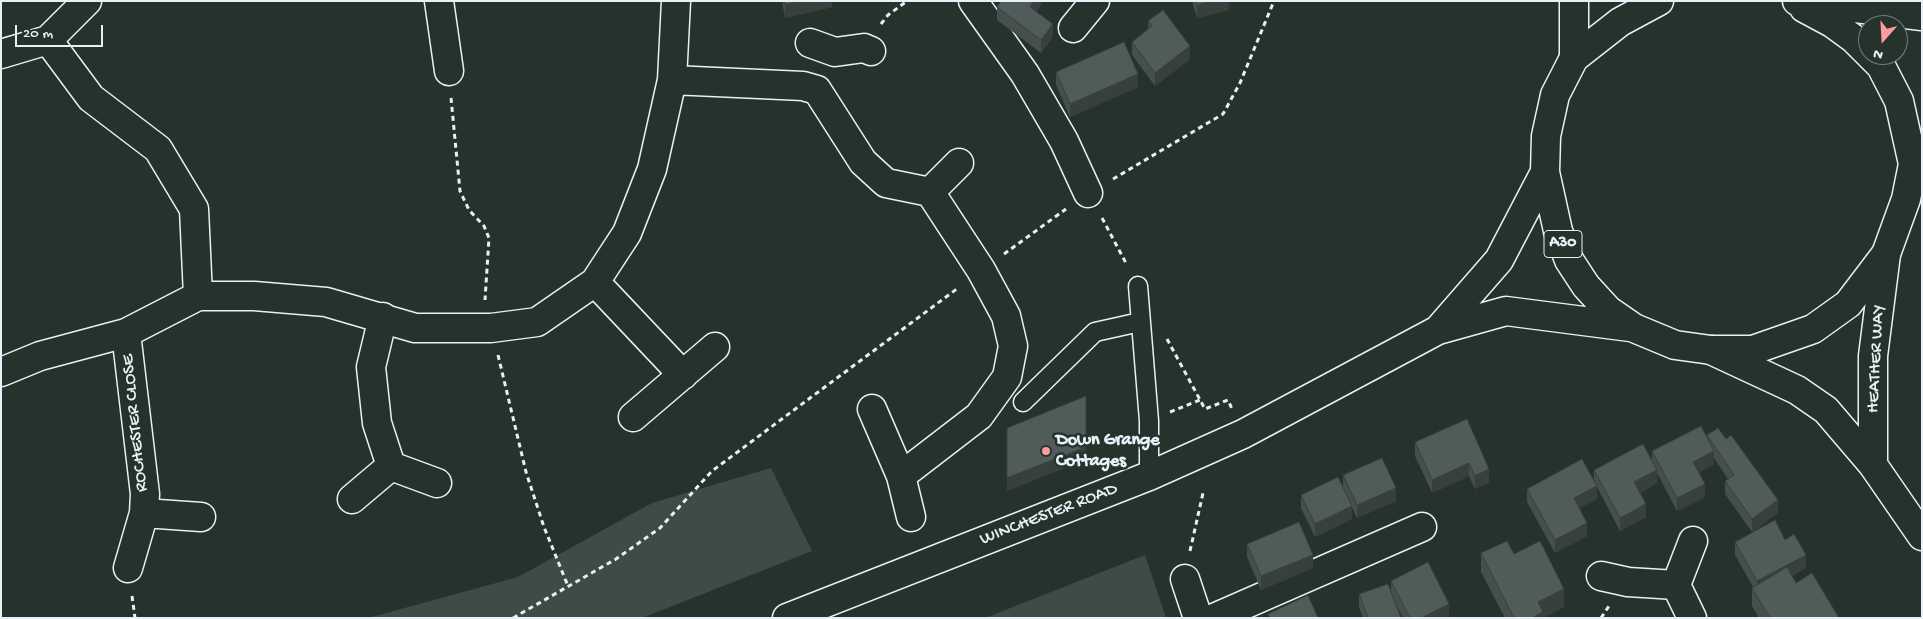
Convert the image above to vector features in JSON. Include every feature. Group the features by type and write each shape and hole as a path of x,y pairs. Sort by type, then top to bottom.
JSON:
{"street":[{"path":"1,54 48,40 87,1"},
{"path":"439,1 449,71"},
{"path":"1,372 40,356 126,333 198,296 254,296 326,302 383,317 415,328 491,328 537,322 595,282 627,233 652,169 672,80 676,1"},
{"path":"973,1 1025,74 1064,141 1088,193"},
{"path":"1073,28 1094,1"},
{"path":"1574,1 1574,58"},
{"name":"A30","path":"1659,1 1620,22 1574,58 1555,95 1546,136 1545,172 1558,231 1569,260 1586,286 1608,310 1634,328 1675,345 1711,350 1753,350 1813,329 1848,304 1886,254 1906,199 1917,155 1899,101 1880,65"},
{"name":"A30","path":"1792,1 1832,23 1858,43"},
{"path":"1797,1 1922,16"},
{"path":"48,40 91,98 158,149 194,209 198,296"},
{"path":"810,43 835,52 864,48 871,51"},
{"path":"817,90 835,52"},
{"path":"672,80 803,86 817,90 863,162 886,183 930,192 981,270 1006,316 1013,346 1006,377 979,416 901,476"},
{"path":"930,192 959,162"},
{"name":"WINCHESTER ROAD","path":"1438,330 1499,260 1545,172"},
{"name":"HEATHER WAY","path":"1873,464 1873,356 1886,254"},
{"path":"595,282 683,375"},
{"name":"WINCHESTER ROAD","path":"787,618 1149,476 1243,434 1438,330 1506,312 1634,328"},
{"path":"383,317 371,367 377,423 392,466"},
{"name":"ROCHESTER CLOSE","path":"126,333 145,494 144,512 128,568"},
{"path":"633,417 715,347"},
{"path":"1711,350 1797,390 1826,410 1873,464 1922,536"},
{"path":"872,409 901,476 911,517"},
{"path":"392,466 437,483"},
{"path":"352,498 392,466"},
{"name":"ROCHESTER CLOSE","path":"144,512 201,517"},
{"path":"1214,618 1422,527"},
{"path":"1692,618 1676,585 1693,541"},
{"path":"1601,576 1628,582 1676,585"},
{"path":"1185,579 1198,618"}],"lane":[{"path":"1138,286 1149,421 1149,476"},
{"path":"1023,402 1095,332 1140,322"}],"path":[{"path":"513,618 616,559 660,528 712,471 981,270 1088,193 1223,114 1240,83 1274,1"},
{"path":"1149,421 1200,400"},
{"path":"1205,409 1228,400"},
{"path":"1185,579 1203,493"}],"shaded area":[{"path":"771,468 812,551 642,618 368,618 518,577 652,503"},
{"path":"1145,555 1166,618 985,618"}],"building":[{"path":"785,1 800,1 785,5"},
{"path":"1001,1 1034,1 1030,7 1053,24 1041,40 997,7"},
{"path":"1196,1 1212,1 1197,5"},
{"path":"1163,10 1190,46 1155,73 1132,42 1152,26 1148,21"},
{"path":"1124,42 1138,74 1070,104 1056,72"},
{"name":"Down Grange Cottages","path":"1086,396 1086,447 1007,478 1007,428"},
{"path":"1467,419 1489,469 1475,476 1469,463 1432,480 1415,442"},
{"path":"1701,426 1714,451 1693,462 1705,484 1677,498 1652,451"},
{"path":"1718,428 1726,439 1731,435 1778,500 1752,519 1725,481 1734,475 1707,435"},
{"path":"1643,444 1657,470 1634,482 1646,504 1620,518 1594,470"},
{"path":"1382,458 1396,488 1357,505 1343,475"},
{"path":"1582,459 1597,486 1574,498 1587,523 1555,540 1527,489"},
{"path":"1338,477 1352,506 1315,524 1301,495"},
{"path":"1775,520 1785,540 1794,534 1806,555 1757,581 1735,542"},
{"path":"1299,522 1313,555 1261,576 1247,544"},
{"path":"1507,541 1514,554 1540,541 1564,589 1538,602 1543,612 1532,618 1514,618 1481,553"},
{"path":"1428,562 1449,604 1421,618 1410,618 1391,581"},
{"path":"1787,567 1796,583 1812,573 1839,618 1770,618 1752,588"},
{"path":"1388,584 1401,618 1368,618 1359,594"},
{"path":"1308,595 1318,618 1270,618 1268,614"}],"place":[{"name":"Down Grange Cottages","path":"1046,451"}]}
